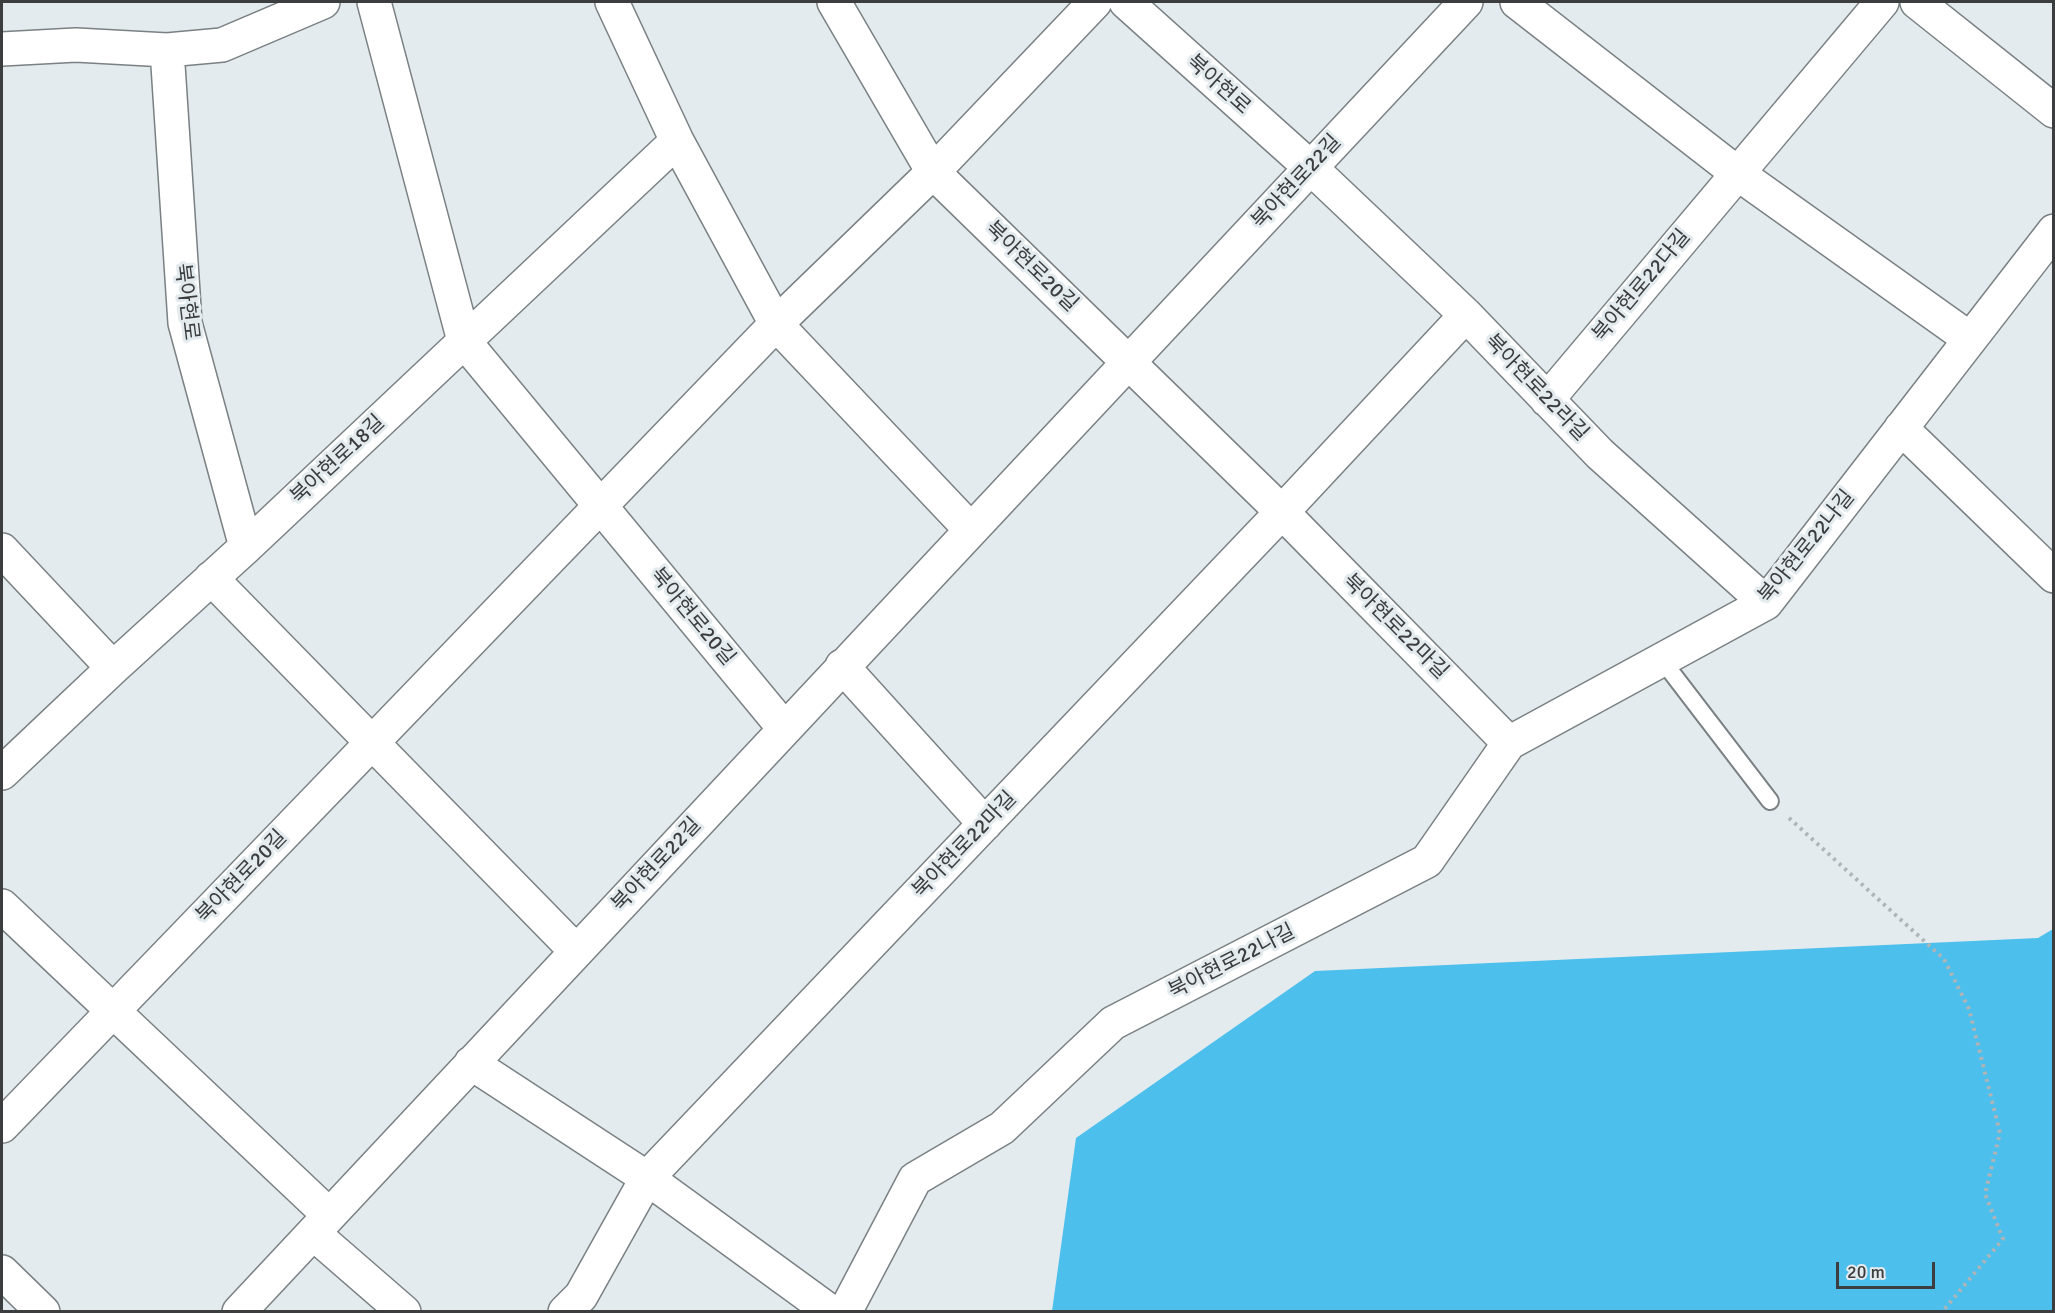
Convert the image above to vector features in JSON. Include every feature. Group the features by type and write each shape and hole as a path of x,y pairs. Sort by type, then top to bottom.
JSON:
{"street":[{"path":"2,49 76,45 167,50 222,45 323,2"},
{"path":"374,2 464,341 600,506"},
{"path":"612,2 677,141 776,324 971,530"},
{"path":"834,2 933,172"},
{"name":"북아현로20길","path":"2,1126 776,324 933,172 1095,2"},
{"name":"북아현로","path":"1126,2 1311,168"},
{"name":"북아현로22길","path":"239,1311 1466,2"},
{"path":"1517,2 1737,173 1970,339"},
{"name":"북아현로22다길","path":"1547,399 1882,2"},
{"path":"1917,2 2054,111"},
{"name":"북아현로","path":"167,50 184,323 246,547"},
{"name":"북아현로18길","path":"2,773 677,141"},
{"name":"북아현로22라길","path":"1311,168 1466,315 1600,454 1766,603"},
{"name":"북아현로20길","path":"933,172 1128,362"},
{"name":"북아현로22나길","path":"845,1311 915,1179 1002,1128 1113,1023 1427,861 1509,743 1766,603 2054,231"},
{"name":"북아현로22마길","path":"565,1311 581,1296 647,1178 1282,512 1466,315"},
{"path":"1128,362 1282,512"},
{"path":"1901,428 2054,576"},
{"name":"북아현로20길","path":"600,506 784,728"},
{"name":"북아현로22마길","path":"1282,512 1509,743"},
{"path":"2,550 113,668"},
{"path":"211,578 576,951"},
{"path":"842,666 985,824"},
{"path":"2,906 112,1012 404,1311"},
{"path":"471,1063 647,1178 831,1311"},
{"path":"2,1272 43,1311"}],"lane":[{"path":"1662,660 1770,801"}],"path":[{"path":"1770,801 1944,959 1969,1009 2000,1133 1985,1194 2003,1239 1942,1311"}],"shaded area":[{"path":"2053,929 2053,1311 1052,1311 1076,1138 1315,971 2038,938"}]}
